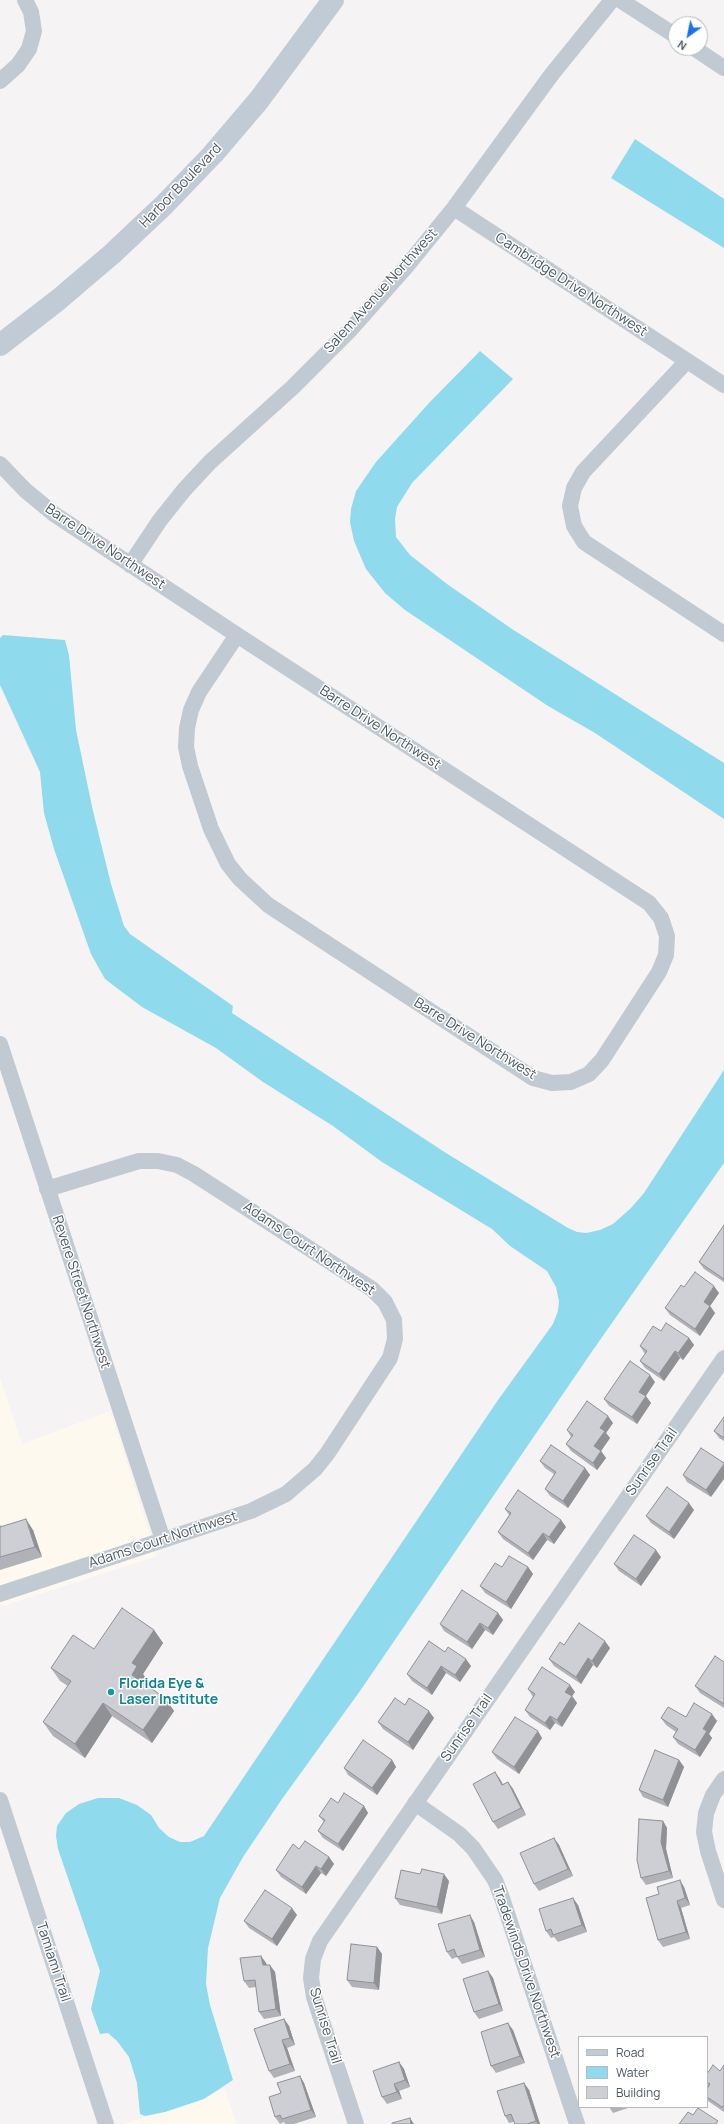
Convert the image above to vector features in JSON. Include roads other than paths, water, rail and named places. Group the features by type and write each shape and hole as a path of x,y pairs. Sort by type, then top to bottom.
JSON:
{"street":[{"path":"0,81 18,65 29,49 34,31 31,12 25,0"},
{"name":"Harbor Boulevard","path":"0,344 58,300 106,260 164,206 213,154 259,100 333,0"},
{"name":"Salem Avenue Northwest","path":"130,565 160,520 184,490 210,462 293,387 351,329 406,267 454,208 552,74 612,0"},
{"path":"620,0 668,31"},
{"path":"706,56 724,68"},
{"name":"Cambridge Drive Northwest","path":"454,208 724,385"},
{"path":"688,361 583,472 574,488 570,506 574,526 584,542 724,634"},
{"name":"Barre Drive Northwest","path":"0,464 25,490 54,514 649,903 661,918 667,936 666,955 659,972 602,1060 589,1074 571,1082 552,1083 533,1078 268,905 240,879 228,864 211,829 190,766 186,747 187,728 191,710 199,692 237,635"},
{"name":"Revere Street Northwest","path":"0,1044 163,1540"},
{"name":"Adams Court Northwest","path":"0,1594 251,1511 286,1494 301,1482 327,1454 390,1358 395,1339 394,1320 386,1302 372,1290 194,1174 177,1165 158,1161 139,1160 47,1189"},
{"name":"Sunrise Trail","path":"356,2124 314,1997 311,1978 313,1959 320,1941 724,1358"},
{"path":"724,1779 713,1795 706,1813 704,1832 708,1851 724,1900"},
{"name":"Tamiami Trail","path":"0,1800 6,1838 106,2124"},
{"name":"Tradewinds Drive Northwest","path":"416,1803 464,1839 485,1864 495,1880 577,2124"}],"water":[{"path":"635,139 724,199 724,248 611,178"},
{"path":"480,351 513,379 412,483 397,507 395,519 396,537 410,555 447,584 512,629 724,763 724,819 595,733 548,706 405,610 385,593 366,569 354,541 350,522 351,509 356,491 376,462 429,403"},
{"path":"3,635 65,640 69,655 76,730 93,811 111,884 124,926 130,934 233,1006 232,1013 446,1153 568,1228 577,1232 586,1233 600,1230 613,1224 631,1208 644,1193 724,1070 724,1163 593,1350 360,1691 282,1799 243,1857 220,1898 208,1948 206,1984 210,2005 233,2080 204,2099 165,2112 145,2116 140,2114 137,2083 129,2057 117,2041 108,2033 100,2034 91,2009 100,1971 58,1849 56,1836 57,1826 66,1813 79,1804 98,1798 119,1798 137,1805 151,1815 159,1828 169,1837 180,1842 190,1842 204,1836 498,1400 553,1324 558,1311 559,1301 556,1287 547,1271 510,1246 492,1229 382,1162 333,1126 263,1082 216,1048 142,1007 105,979 91,954 54,849 44,813 40,772 0,685 0,638"}],"place":[{"name":"Florida Eye & Laser Institute","path":"111,1692"}]}
